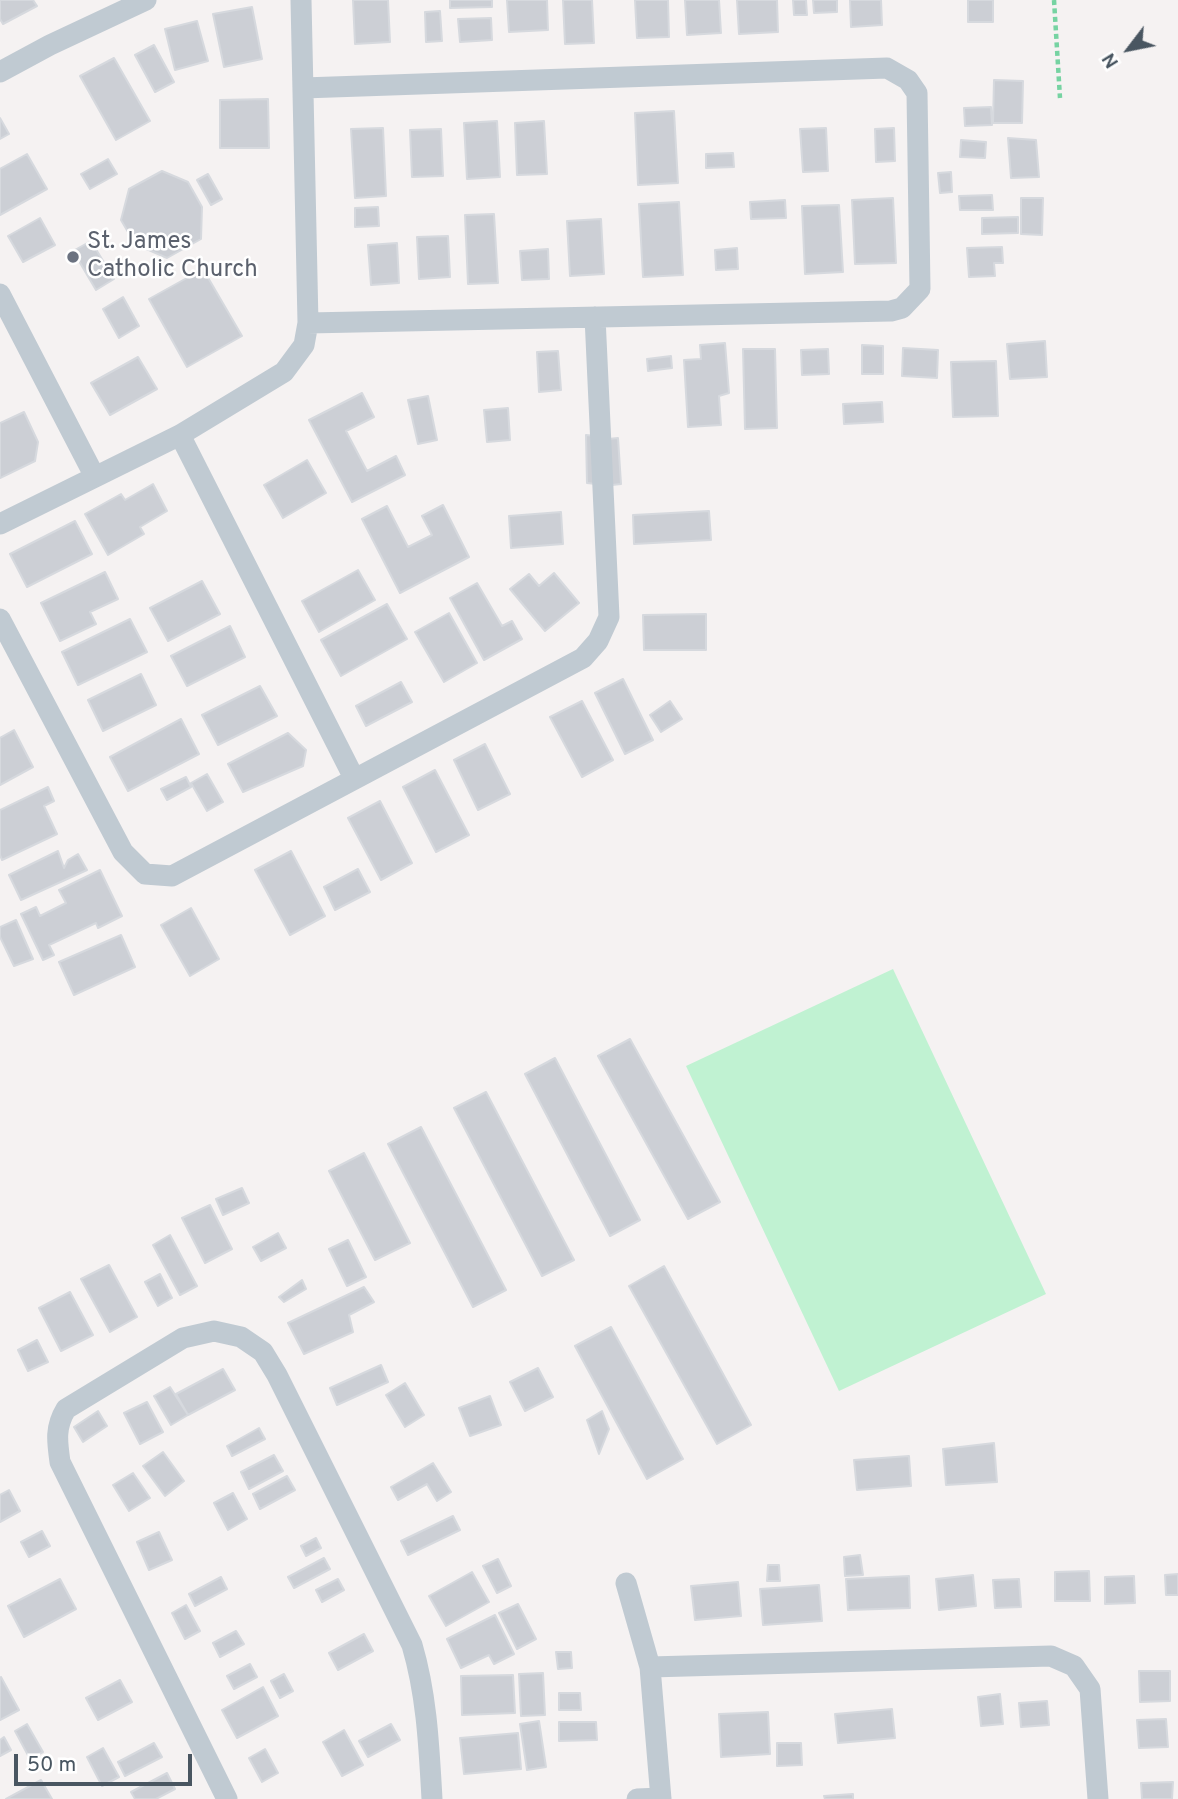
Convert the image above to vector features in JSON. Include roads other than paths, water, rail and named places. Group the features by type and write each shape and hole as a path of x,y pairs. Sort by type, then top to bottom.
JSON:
{"street":[{"path":"0,72 50,45 146,0"},
{"path":"0,524 180,435 284,372 304,345 308,323 301,0"},
{"path":"303,88 887,68 908,80 917,93 920,289 902,308 891,311 308,323"},
{"path":"0,295 95,477"},
{"path":"0,619 123,852 145,873 172,876 583,658 598,640 609,617 595,317"},
{"path":"180,435 354,778"},
{"path":"228,1799 60,1462 56,1439 58,1422 66,1409 183,1338 214,1331 241,1336 263,1352 284,1387 412,1645 426,1704 432,1799"},
{"path":"626,1583 650,1667 661,1798 637,1799"},
{"path":"650,1667 1051,1656 1074,1665 1090,1689 1098,1799"}],"place":[{"name":"St. James Catholic Church","path":"73,257"}]}
